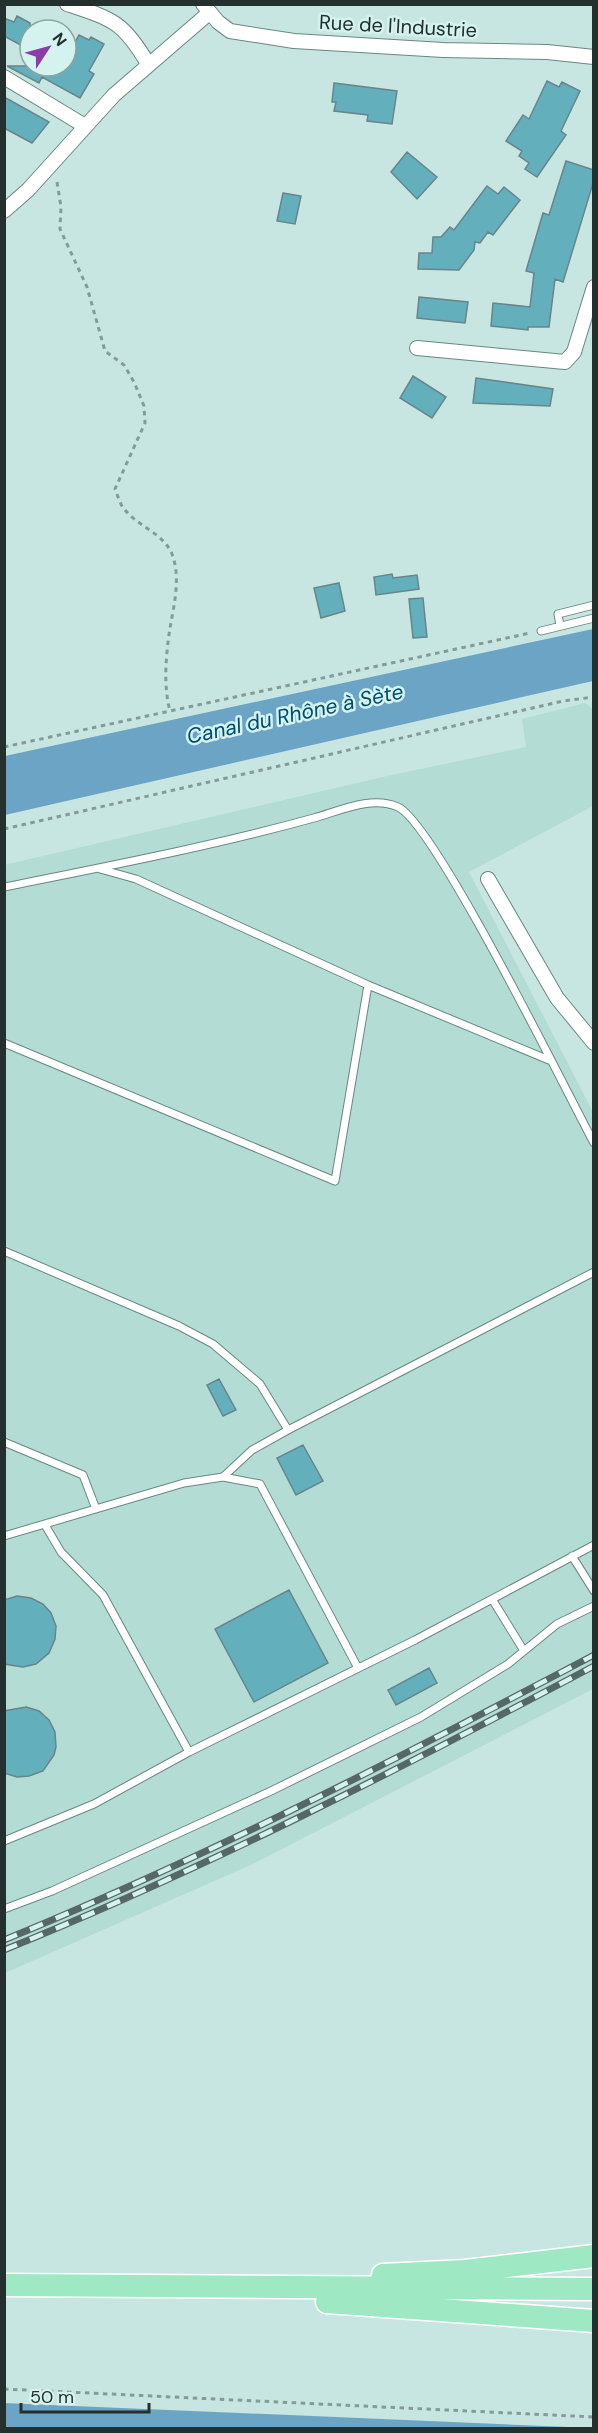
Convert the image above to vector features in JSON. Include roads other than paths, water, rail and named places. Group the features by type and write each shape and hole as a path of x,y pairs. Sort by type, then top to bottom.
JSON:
{"main road":[{"path":"349,2289 362,2276 465,2271 594,2256"},
{"path":"4,2286 594,2289"},
{"path":"299,2288 320,2302 594,2321"}],"street":[{"path":"67,4 111,19 122,27 148,64"},
{"path":"4,211 85,126 206,9"},
{"name":"Rue de l'Industrie","path":"206,9 230,31 294,41 443,50 547,52 594,57"},
{"path":"4,77 85,126"},
{"path":"417,348 565,362 574,352 591,304 594,287"},
{"path":"488,879 557,998 594,1042"}],"lane":[{"path":"560,626 558,614 594,605"},
{"path":"542,631 594,618"},
{"path":"4,887 237,839 373,802 398,807 413,820 461,894 594,1143"},
{"path":"98,868 136,879 368,985 549,1060"},
{"path":"4,1043 335,1181 368,985"},
{"path":"4,1251 179,1326 213,1344 260,1384 288,1430"},
{"path":"223,1477 252,1450 288,1430 594,1272"},
{"path":"4,1442 83,1475 96,1509"},
{"path":"4,1536 184,1483 223,1477 260,1484 358,1668"},
{"path":"45,1525 61,1552 103,1595 189,1752"},
{"path":"4,1841 94,1804 189,1752 358,1668 594,1545"},
{"path":"572,1556 594,1592"},
{"path":"492,1599 524,1651"},
{"path":"4,1909 52,1891 292,1781 421,1717 508,1664 557,1624 594,1606"}],"water":[{"name":"Canal du Rhône à Sète","path":"593,629 593,681 5,815 5,756"},
{"path":"4,2403 593,2428 5,2428"}],"railway":[{"path":"4,1940 155,1875 303,1805 594,1655"},
{"path":"4,1950 155,1885 303,1816 594,1666"}]}
